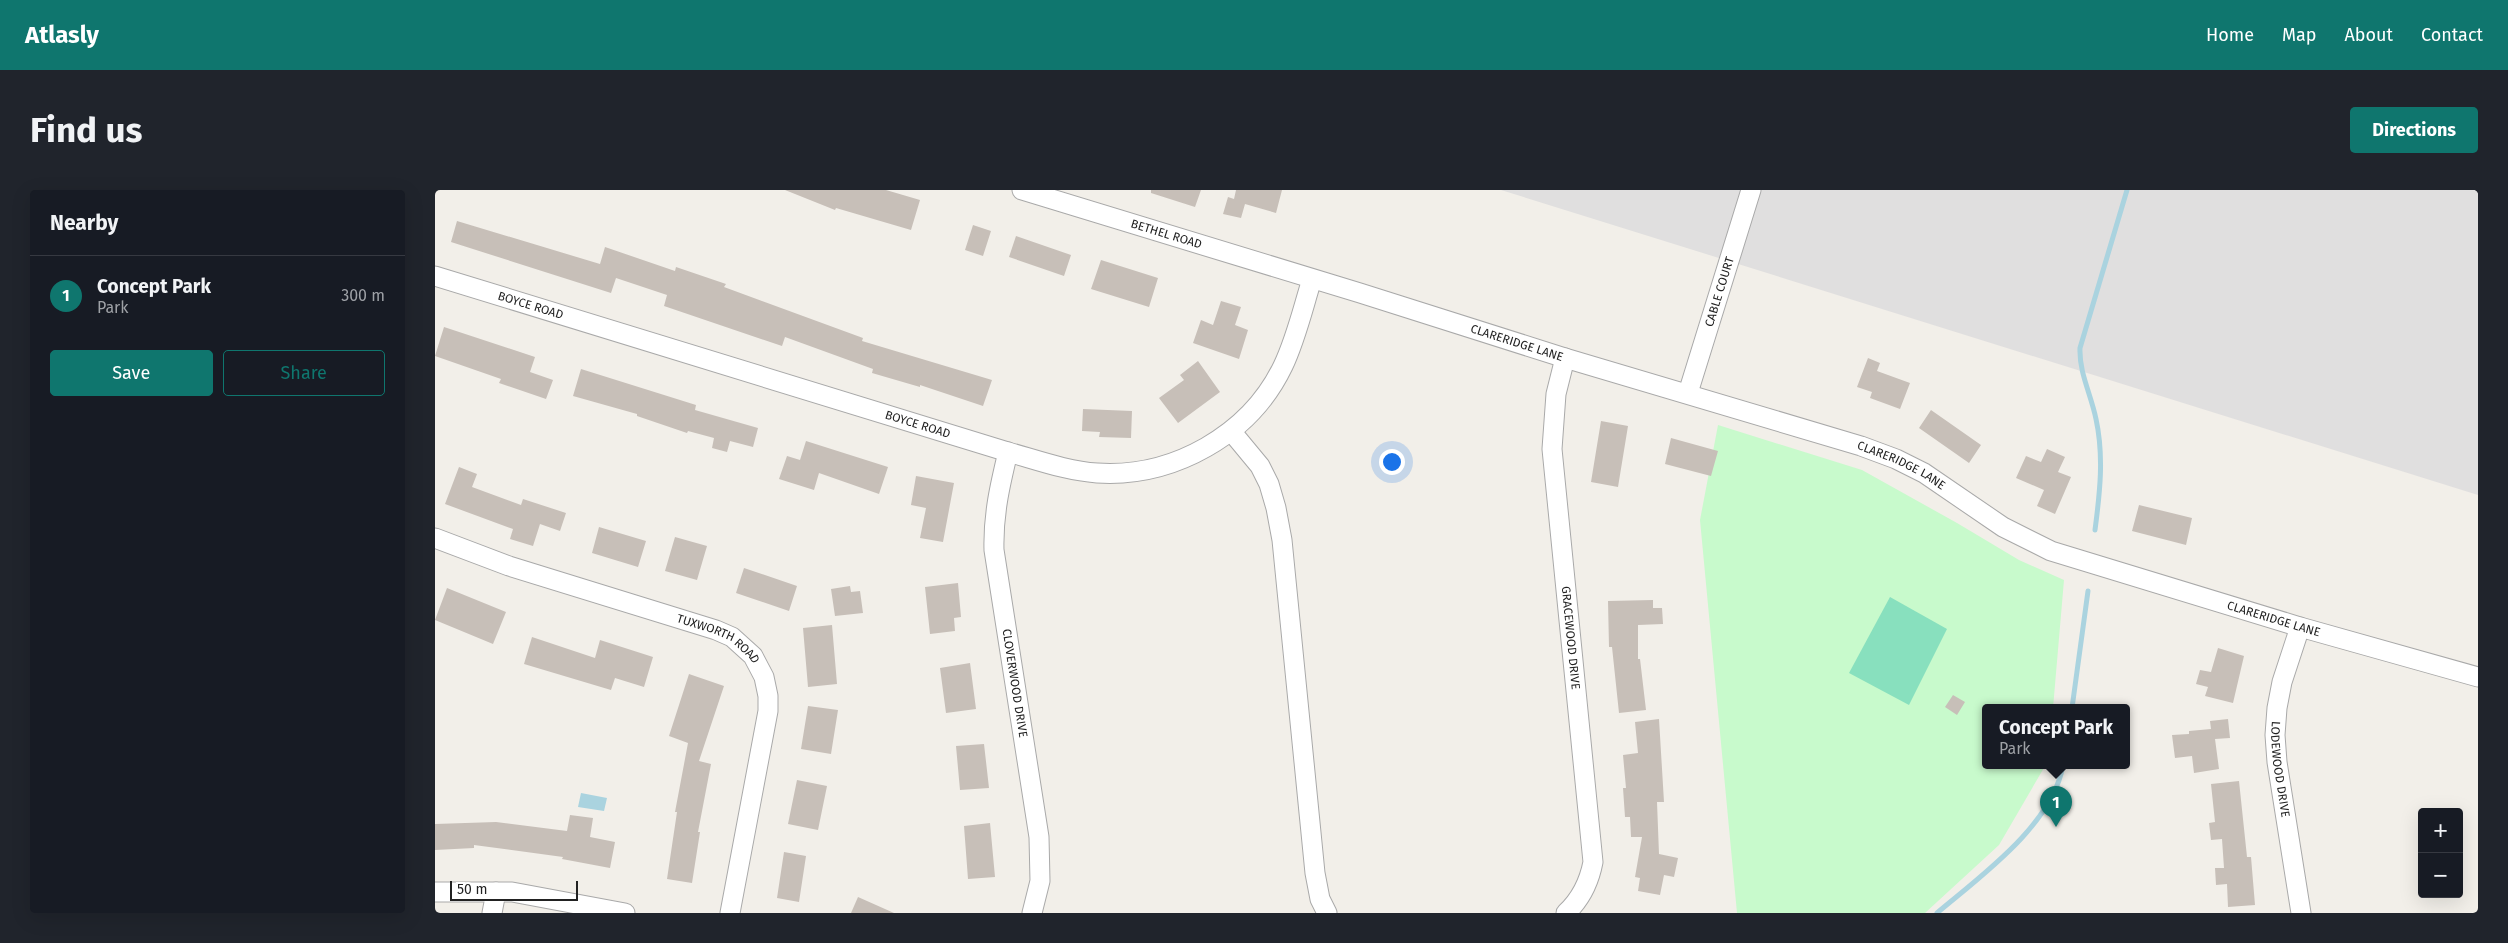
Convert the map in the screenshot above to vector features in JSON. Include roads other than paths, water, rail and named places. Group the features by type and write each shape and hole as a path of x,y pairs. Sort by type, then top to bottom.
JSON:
{"street":[{"name":"BETHEL ROAD","path":"1022,190 1312,279"},
{"name":"CABLE COURT","path":"1688,393 1751,190"},
{"name":"BOYCE ROAD","path":"435,276 1008,452 1073,470 1097,474 1129,473 1179,461 1231,431 1258,405 1283,365 1312,279"},
{"name":"CLARERIDGE LANE","path":"1312,279 1565,358 1688,393 1861,446 1897,459 1924,473 2003,527 2051,551 2300,627 2478,677"},
{"name":"GRACEWOOD DRIVE","path":"1565,358 1555,394 1552,450 1593,862 1583,893 1566,913"},
{"path":"1231,431 1260,466 1276,508 1315,873 1320,899 1327,913"},
{"name":"CLOVERWOOD DRIVE","path":"1008,452 996,500 993,526 994,550 1039,837 1040,881 1032,913"},
{"name":"TUXWORTH ROAD","path":"435,538 509,566 716,630 732,638 753,656 764,676 768,711 730,913"},
{"name":"LODEWOOD DRIVE","path":"2300,627 2282,682 2277,708 2275,735 2277,762 2301,913"},
{"path":"435,892 496,892 547,898 625,913"},
{"path":"492,913 496,892"}],"water":[{"path":"581,793 607,798 604,811 578,807"}],"waterway":[{"path":"2095,530 2100,488 2100,447 2094,410 2081,366 2080,348 2127,190"},
{"path":"2073,704 2088,591"},
{"path":"1937,913 1993,866 2030,829 2045,809 2056,788 2062,769"}],"place":[{"name":"Concept Park","path":"2056,827"}]}
